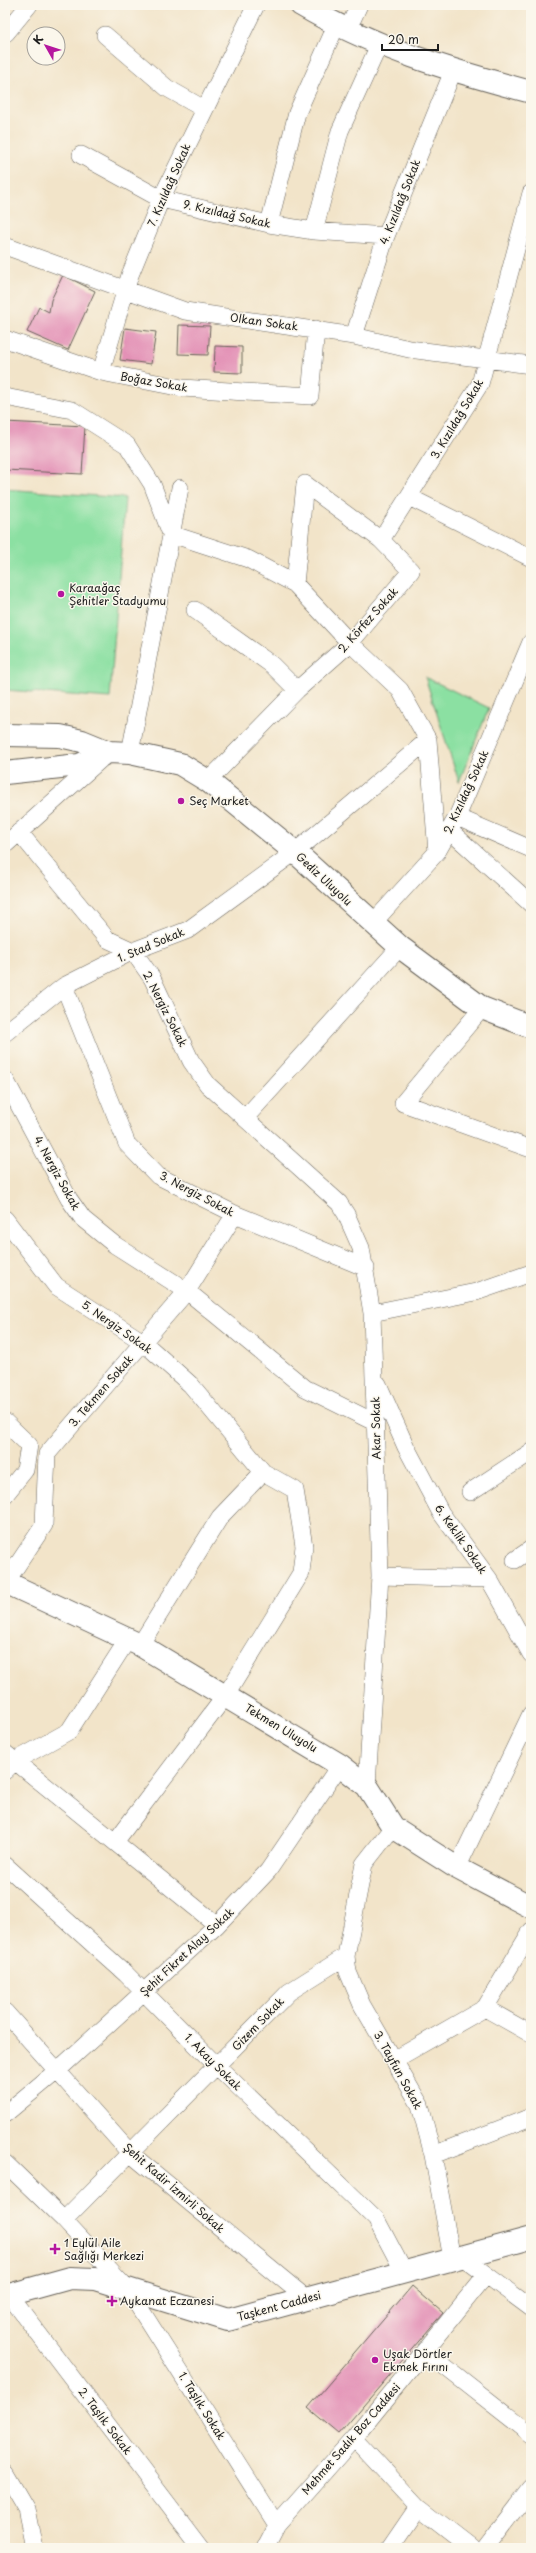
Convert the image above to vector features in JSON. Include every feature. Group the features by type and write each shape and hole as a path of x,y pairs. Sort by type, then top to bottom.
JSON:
{"street":[{"path":"6,33 30,5"},
{"name":"7. Kızıldağ Sokak","path":"101,372 125,291 161,199 256,5"},
{"path":"301,5 342,28 379,46 453,71 531,92"},
{"path":"269,224 297,113 342,28 359,5"},
{"path":"105,35 167,88 204,109"},
{"path":"314,231 340,132 379,46"},
{"name":"4. Kızıldağ Sokak","path":"354,336 386,236 453,71"},
{"name":"9. Kızıldağ Sokak","path":"81,155 161,199 269,224 314,231 386,236"},
{"name":"3. Kızıldağ Sokak","path":"381,540 480,384 531,193"},
{"name":"Olkan Sokak","path":"5,246 125,291 185,311 354,336 409,349 488,358 531,365"},
{"name":"Boğaz Sokak","path":"5,339 101,372 182,388 310,396 316,330"},
{"path":"5,397 72,410 127,445 152,484 171,534"},
{"name":"2. Körfez Sokak","path":"208,780 298,690 350,643 411,571 381,540 305,484 295,584"},
{"path":"5,845 19,832 120,753 171,534 180,488"},
{"path":"409,497 531,558"},
{"path":"171,534 248,559 295,584 350,643 400,690 428,740 437,852"},
{"path":"194,610 272,665 298,690"},
{"name":"2. Kızıldağ Sokak","path":"372,924 437,852 453,824 531,642"},
{"name":"Gediz Uluyolu","path":"5,735 60,736 120,753 180,764 208,780 295,852 372,924 400,947 482,1008 531,1028"},
{"name":"1. Stad Sokak","path":"5,1033 64,986 133,951 188,930 295,852 428,740"},
{"path":"5,773 79,766 120,753"},
{"path":"453,824 531,849"},
{"path":"453,824 531,904"},
{"path":"19,832 107,939 133,951"},
{"path":"244,1118 400,947"},
{"name":"2. Nergiz Sokak","path":"133,951 152,978 191,1061 208,1085 244,1118"},
{"name":"3. Nergiz Sokak","path":"64,986 127,1144 158,1176 234,1214 366,1268"},
{"path":"482,1008 403,1104 531,1149"},
{"name":"4. Nergiz Sokak","path":"5,1079 69,1199 83,1220 115,1245 187,1290 305,1388 376,1423"},
{"name":"Akar Sokak","path":"244,1118 339,1203 354,1229 366,1268 372,1313 375,1378 380,1576 367,1786"},
{"name":"3. Tekmen Sokak","path":"5,1582 44,1524 47,1454 187,1290 234,1214"},
{"name":"5. Nergiz Sokak","path":"5,1218 56,1286 142,1342 191,1385 263,1472"},
{"path":"372,1313 476,1292 531,1273"},
{"name":"6. Keklik Sokak","path":"375,1378 406,1446 441,1513 489,1579 531,1654"},
{"path":"5,1422 29,1445 25,1470 5,1495"},
{"path":"470,1492 531,1452"},
{"path":"115,1842 226,1695 301,1573 304,1546 295,1490 263,1472 220,1517 134,1642 69,1731 8,1761 115,1842 217,1926"},
{"path":"516,1560 531,1550"},
{"path":"380,1576 489,1579"},
{"name":"Tekmen Uluyolu","path":"5,1582 134,1642 226,1695 340,1764 367,1786 393,1828 457,1868 531,1907"},
{"path":"457,1868 531,1714"},
{"name":"Şehit Fikret Alay Sokak","path":"5,2114 58,2070 217,1926 268,1871 340,1764"},
{"path":"346,1956 364,1864 393,1828"},
{"name":"1. Akay Sokak","path":"5,1865 126,1974 218,2067 376,2219 404,2272"},
{"path":"394,2060 485,2008 531,1931"},
{"name":"3. Tayfun Sokak","path":"346,1956 348,1972 362,2005 420,2105 433,2155 456,2258"},
{"name":"Gizem Sokak","path":"64,2220 218,2067 289,1992 346,1956"},
{"path":"485,2008 531,2034"},
{"name":"Şehit Kadir İzmirli Sokak","path":"5,2012 131,2154 307,2299"},
{"path":"433,2155 531,2118"},
{"name":"1. Taşlık Sokak","path":"5,2163 64,2220 127,2288 277,2525"},
{"name":"Taşkent Caddesi","path":"7,2295 70,2278 95,2279 228,2320 531,2238"},
{"path":"456,2258 486,2275 531,2308"},
{"name":"Mehmet Sadık Boz Caddesi","path":"266,2548 277,2525 354,2438 486,2275"},
{"name":"2. Taşlık Sokak","path":"7,2295 202,2548"},
{"path":"425,2351 531,2434"},
{"path":"354,2438 418,2507 471,2548"},
{"path":"5,2473 26,2509 34,2548"},
{"path":"485,2548 531,2488"},
{"path":"390,2548 418,2507"}],"green space":[{"name":"Karaağaç Şehitler Stadyumu","path":"5,489 125,498 110,698 5,690"},
{"path":"425,677 489,708 459,782"}],"building":[{"path":"63,275 95,291 68,350 27,332 39,307 49,312 51,300"},
{"path":"179,325 210,326 208,355 178,354"},
{"path":"125,328 156,332 151,364 120,360"},
{"path":"215,346 242,347 242,373 214,372"},
{"path":"5,422 85,426 82,474 5,470"},
{"name":"Uşak Dörtler Ekmek Fırını","path":"412,2286 443,2313 339,2434 308,2408"}],"place":[{"name":"Karaağaç Şehitler Stadyumu","path":"61,594"},
{"name":"Seç Market","path":"181,801"},
{"name":"1 Eylül Aile Sağlığı Merkezi","path":"55,2249"},
{"name":"Aykanat Eczanesi","path":"112,2301"},
{"name":"Uşak Dörtler Ekmek Fırını","path":"375,2360"}]}
